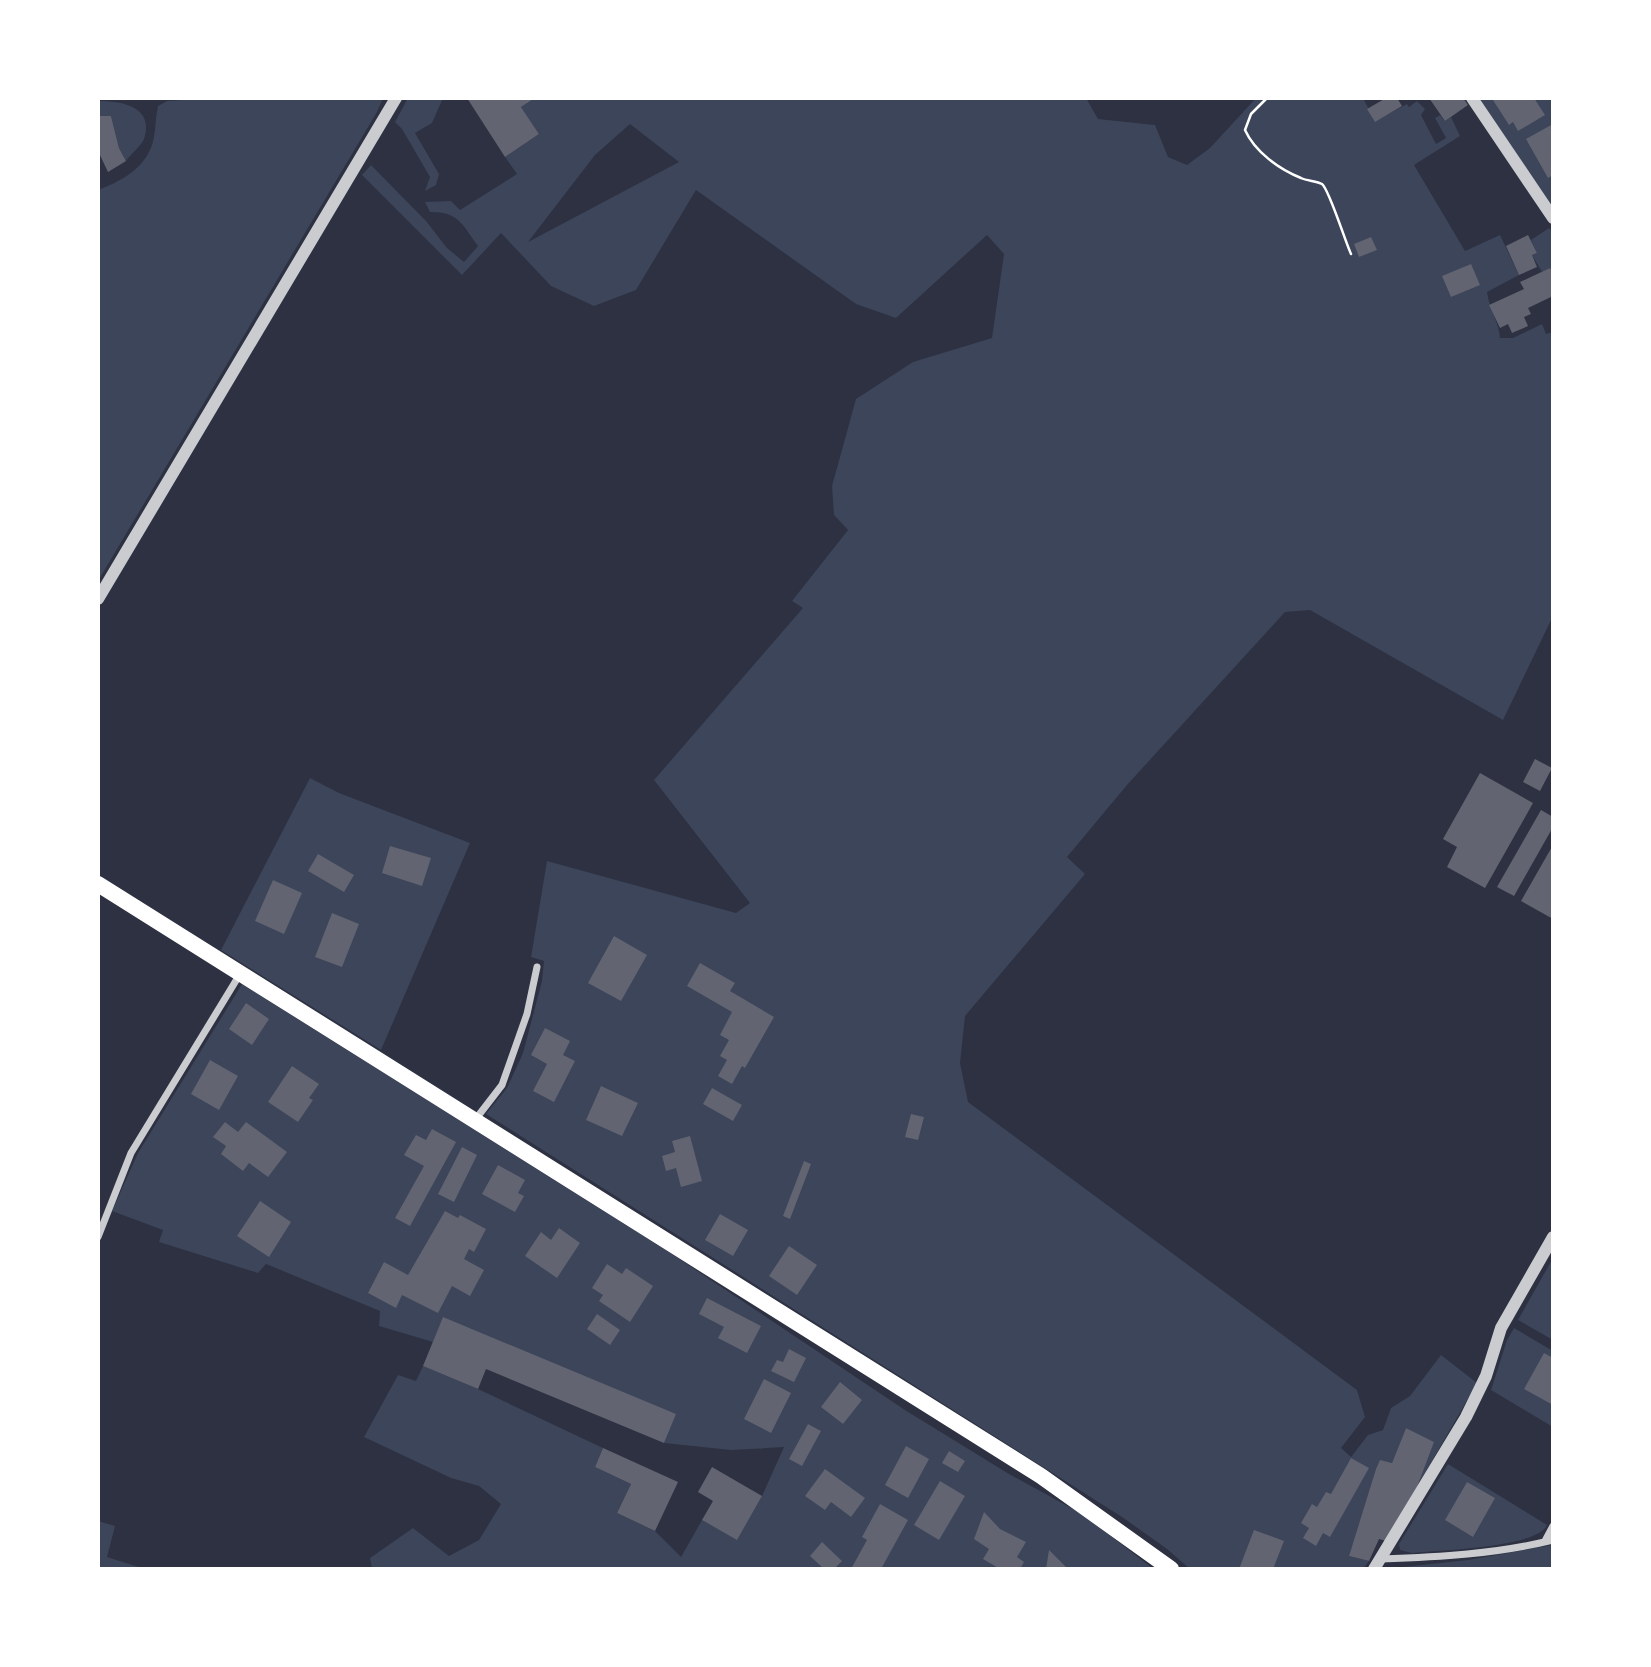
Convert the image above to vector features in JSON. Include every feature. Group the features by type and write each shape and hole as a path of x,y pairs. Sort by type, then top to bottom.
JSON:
{"main road":[{"path":"98,884 1041,1476 1171,1569"}],"street":[{"path":"98,599 397,98"},
{"path":"1472,98 1553,218"},
{"path":"475,1120 502,1084 527,1014 537,967"},
{"path":"98,1237 131,1153 241,973"},
{"path":"1378,1564 1471,1408 1486,1376 1501,1328 1553,1237"},
{"path":"1378,1564 1516,1549 1549,1541 1553,1527"}],"path":[{"path":"1267,98 1251,114 1245,130 1250,142 1284,170 1322,185 1331,196 1350,254"}],"shaded area":[{"path":"216,98 383,98 98,581 98,190 137,168 148,154 158,106 167,101"},
{"path":"408,98 443,98 432,123 415,133 439,174 436,185 425,191 430,177 402,129 395,122"},
{"path":"535,98 1086,98 1098,119 1155,125 1168,157 1187,165 1210,148 1256,98 1363,98 1375,121 1417,101 1425,109 1421,115 1436,144 1446,138 1435,118 1440,115 1445,121 1451,117 1460,136 1414,165 1465,251 1500,235 1519,275 1487,292 1500,338 1513,338 1542,324 1546,334 1553,332 1553,616 1503,720 1310,610 1285,612 1127,785 1067,857 1085,874 965,1016 960,1063 968,1102 1357,1390 1365,1417 1341,1448 1351,1457 1368,1435 1383,1430 1391,1408 1410,1396 1441,1355 1477,1383 1417,1487 1433,1442 1406,1428 1392,1463 1380,1461 1349,1556 1369,1561 1363,1569 1190,1569 1122,1517 486,1114 507,1088 523,1053 542,981 544,961 531,957 547,861 736,913 750,903 654,780 803,608 792,601 848,530 834,515 832,486 856,399 913,362 992,338 1004,254 987,235 896,318 856,304 696,190 636,290 594,306 551,286 501,233 462,275 362,175 371,165 426,221 447,248 464,262 478,246 459,221 448,214 430,212 425,202 451,201 460,210 517,174 505,157 539,134 521,107","holes":["630,124 679,162 528,242 595,155"]},
{"path":"1479,98 1553,98 1553,208"},
{"path":"98,101 126,104 140,112 145,119 144,139 126,161 119,148 111,116 98,116"},
{"path":"1549,228 1553,233 1553,274 1550,268 1542,272 1532,255 1537,253 1531,240"},
{"path":"310,778 339,793 470,843 381,1050 221,950"},
{"path":"242,984 672,1254 905,1410 1009,1474 1084,1515 1152,1568 372,1569 370,1558 413,1528 449,1556 479,1540 501,1504 479,1486 451,1478 364,1437 398,1375 416,1381 423,1366 603,1448 595,1467 631,1484 617,1513 655,1531 681,1557 702,1520 737,1539 762,1496 784,1447 731,1450 664,1443 675,1414 443,1318 433,1342 379,1326 380,1311 266,1264 258,1273 159,1242 163,1230 112,1211 138,1153"},
{"path":"1553,1258 1553,1340 1518,1320"},
{"path":"1514,1328 1553,1351 1553,1427 1491,1390 1507,1340"},
{"path":"1448,1464 1547,1525 1539,1533 1506,1543 1412,1553 1400,1550 1399,1544"},
{"path":"98,1521 115,1526 107,1557 145,1569 98,1569"},
{"path":"1553,1545 1553,1569 1384,1569 1468,1560"}],"building":[{"path":"467,98 535,98 521,107 539,134 505,157"},
{"path":"1386,98 1397,98 1402,106 1375,122 1367,109"},
{"path":"1429,98 1463,98 1468,105 1445,121"},
{"path":"1534,98 1545,115 1518,131 1513,122 1509,125 1493,100"},
{"path":"98,116 111,116 119,148 126,161 108,172 98,151"},
{"path":"1553,124 1553,175 1548,178 1526,139"},
{"path":"1528,235 1537,253 1532,255 1537,267 1519,275 1506,246"},
{"path":"1371,237 1377,250 1359,257 1354,244"},
{"path":"1471,264 1480,285 1451,297 1442,276"},
{"path":"1550,268 1553,274 1553,296 1528,308 1531,314 1524,317 1528,326 1512,333 1508,324 1500,328 1489,305 1524,289 1520,282"},
{"path":"1535,759 1552,768 1540,791 1523,782"},
{"path":"1480,773 1533,803 1485,888 1447,867 1457,847 1443,839"},
{"path":"1541,810 1553,817 1553,827 1514,896 1497,887"},
{"path":"1553,845 1553,919 1521,901"},
{"path":"390,846 431,858 422,886 382,873"},
{"path":"318,854 354,875 344,892 308,871"},
{"path":"273,880 302,893 284,934 255,921"},
{"path":"332,913 359,924 342,967 315,957"},
{"path":"614,936 647,955 621,1001 588,983"},
{"path":"700,963 735,983 730,991 774,1017 745,1068 742,1066 732,1084 718,1076 727,1060 720,1056 729,1040 720,1035 732,1012 687,986"},
{"path":"246,1003 269,1019 252,1045 229,1029"},
{"path":"545,1028 570,1041 563,1055 575,1061 554,1102 533,1091 547,1064 531,1055"},
{"path":"210,1060 238,1076 219,1110 191,1094"},
{"path":"292,1066 319,1084 309,1098 313,1100 298,1122 268,1102"},
{"path":"601,1086 638,1103 622,1136 586,1120"},
{"path":"712,1088 742,1105 733,1121 703,1104"},
{"path":"911,1114 924,1117 918,1140 905,1137"},
{"path":"225,1122 238,1132 246,1122 287,1152 268,1177 249,1163 243,1171 221,1154 226,1146 213,1137"},
{"path":"432,1129 456,1142 410,1226 395,1218 424,1166 404,1155 416,1135 426,1140"},
{"path":"690,1136 702,1181 681,1187 676,1168 666,1171 662,1156 675,1152 672,1141"},
{"path":"462,1147 477,1155 454,1202 438,1194"},
{"path":"804,1161 811,1164 790,1219 783,1216"},
{"path":"498,1165 525,1180 518,1193 524,1196 515,1212 482,1194"},
{"path":"260,1201 291,1222 269,1257 237,1236"},
{"path":"445,1211 458,1218 460,1215 486,1229 474,1252 469,1249 464,1259 484,1270 470,1296 452,1286 438,1313 402,1295 396,1308 368,1293 384,1262 408,1275"},
{"path":"720,1214 748,1230 733,1256 705,1240"},
{"path":"559,1228 580,1243 557,1278 525,1256 541,1232 551,1240"},
{"path":"789,1246 817,1265 797,1295 769,1276"},
{"path":"607,1264 622,1274 626,1268 653,1286 630,1322 599,1301 603,1295 592,1288"},
{"path":"707,1298 761,1326 747,1353 718,1338 724,1327 699,1314"},
{"path":"597,1314 620,1330 610,1345 587,1329"},
{"path":"443,1317 676,1414 664,1443 486,1369 478,1389 423,1366"},
{"path":"789,1349 806,1358 794,1382 771,1371 777,1360 783,1362"},
{"path":"1544,1353 1553,1358 1553,1405 1524,1389"},
{"path":"764,1379 791,1393 771,1433 744,1419"},
{"path":"840,1382 862,1400 843,1424 821,1407"},
{"path":"808,1424 821,1431 802,1466 789,1459"},
{"path":"1406,1428 1434,1442 1417,1487 1386,1541 1379,1539 1369,1561 1349,1556 1380,1460 1392,1463"},
{"path":"906,1446 929,1459 908,1498 885,1485"},
{"path":"603,1448 678,1482 655,1531 617,1513 631,1484 595,1467"},
{"path":"949,1451 965,1461 958,1472 942,1463"},
{"path":"1351,1458 1369,1468 1330,1537 1323,1533 1316,1546 1303,1538 1309,1528 1301,1523 1312,1504 1317,1507 1326,1492 1331,1494"},
{"path":"712,1467 762,1496 737,1540 702,1520 713,1501 698,1492"},
{"path":"825,1469 865,1498 851,1517 831,1502 825,1510 805,1496"},
{"path":"940,1481 965,1496 939,1540 914,1525"},
{"path":"1467,1482 1495,1498 1473,1537 1445,1520"},
{"path":"880,1504 908,1520 881,1569 851,1569 867,1540 862,1537"},
{"path":"984,1512 1000,1529 1026,1542 1017,1557 1024,1562 1020,1569 1000,1569 983,1559 989,1549 974,1539"},
{"path":"1254,1530 1284,1541 1273,1569 1239,1569"},
{"path":"822,1542 842,1561 834,1569 824,1569 810,1556"},
{"path":"1049,1550 1068,1569 1046,1569"}]}
